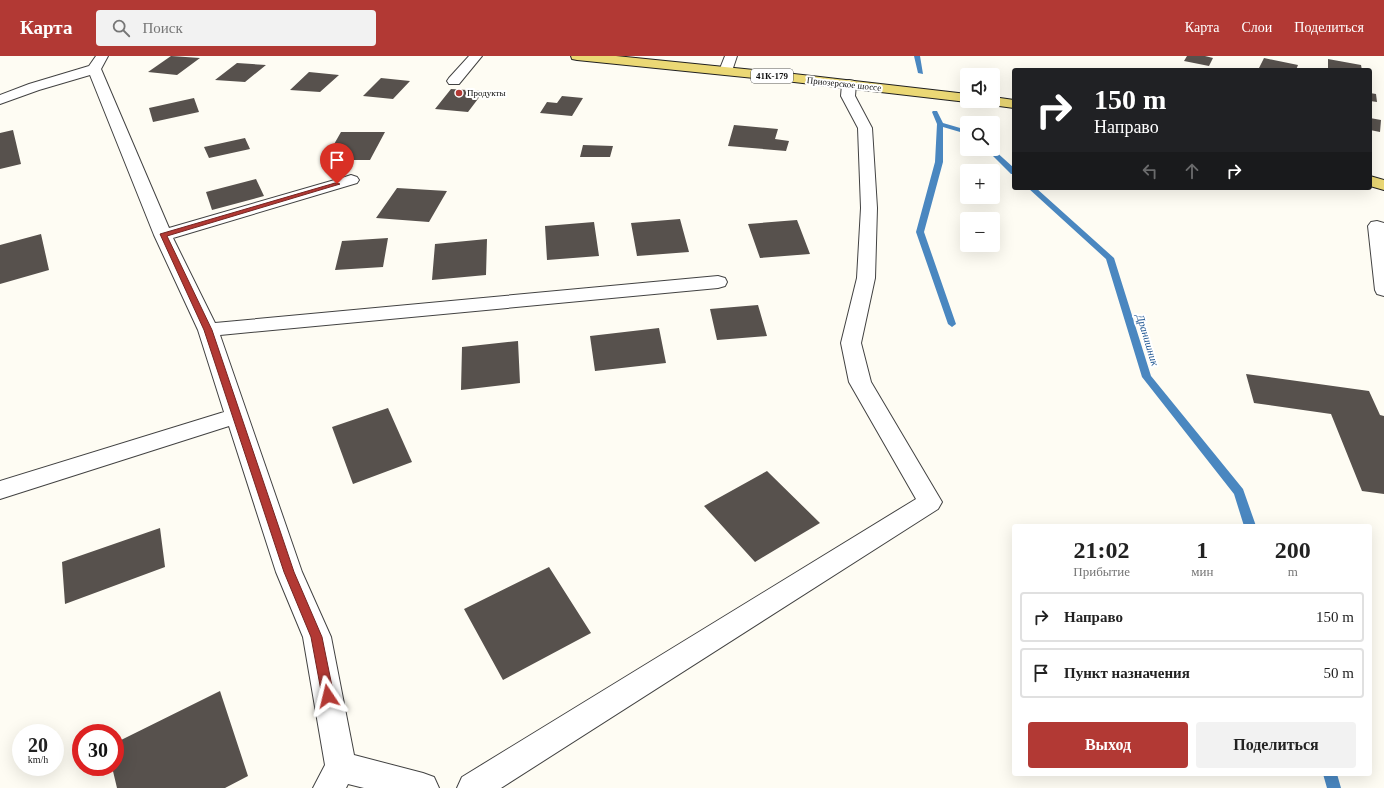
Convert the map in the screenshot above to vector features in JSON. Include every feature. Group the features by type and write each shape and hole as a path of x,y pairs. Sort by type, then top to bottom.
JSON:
{"main road":[{"name":"Приозерское шоссе","path":"577,56 849,84 960,97"},
{"path":"1000,102 1012,104"},
{"path":"1372,182 1384,185"}],"street":[{"path":"0,100 34,87 94,69 102,56"},
{"path":"454,81 476,56"},
{"path":"726,71 731,56"},
{"path":"94,69 163,234 208,330 289,572 316,637 335,778 423,788"},
{"path":"473,788 930,502 860,382 851,343 866,278 869,208 865,128 848,96 849,84"},
{"path":"163,234 351,180"},
{"path":"1384,228 1377,226 1384,290"},
{"path":"208,330 718,282"},
{"path":"0,490 236,416"}],"building":[{"path":"171,56 200,58 177,75 148,72"},
{"path":"1187,56 1205,56 1213,58 1209,66 1184,61"},
{"path":"1264,58 1298,65 1297,68 1259,68"},
{"path":"1328,59 1361,65 1362,68 1328,68"},
{"path":"237,63 266,65 245,82 215,80"},
{"path":"309,72 339,75 320,92 290,90"},
{"path":"381,78 410,81 393,99 363,96"},
{"path":"451,89 484,91 468,112 435,109"},
{"path":"1372,93 1376,94 1377,102 1372,101"},
{"path":"562,96 583,98 572,116 540,113 547,102 557,103"},
{"path":"194,98 199,112 153,122 149,108"},
{"path":"1372,118 1381,120 1380,132 1372,130"},
{"path":"734,125 778,129 775,139 789,141 786,151 728,146"},
{"path":"13,130 21,164 0,169 0,133"},
{"path":"341,132 385,132 370,160 325,160"},
{"path":"245,138 250,149 209,158 204,147"},
{"path":"583,145 613,146 610,157 580,157"},
{"path":"256,179 264,196 212,210 206,192"},
{"path":"397,188 447,191 429,222 376,218"},
{"path":"680,219 689,252 637,256 631,223"},
{"path":"797,220 810,254 760,258 748,224"},
{"path":"594,222 599,256 547,260 545,226"},
{"path":"41,234 49,270 0,284 0,245"},
{"path":"388,238 383,267 335,270 342,241"},
{"path":"487,239 486,275 432,280 435,244"},
{"path":"758,305 767,336 717,340 710,309"},
{"path":"659,328 666,363 595,371 590,336"},
{"path":"518,341 520,383 461,390 462,347"},
{"path":"1246,374 1369,391 1380,415 1384,416 1384,494 1362,491 1331,414 1254,403"},
{"path":"388,408 412,462 353,484 332,427"},
{"path":"767,471 820,523 755,562 704,506"},
{"path":"160,528 165,567 65,604 62,562"},
{"path":"549,567 591,633 503,680 464,609"},
{"path":"220,691 248,776 225,788 117,788 114,776 124,776 124,739"}],"waterway":[{"name":"Дранишник","path":"917,56 921,73"},
{"name":"Дранишник","path":"935,112 940,124"},
{"name":"Дранишник","path":"940,124 960,130"},
{"path":"940,124 939,162 920,232 952,324"},
{"name":"Дранишник","path":"997,156 1012,170"},
{"name":"Дранишник","path":"1034,190 1110,258 1147,377 1239,492 1249,524"},
{"name":"Дранишник","path":"1331,776 1334,788"}],"place":[{"name":"Продукты","path":"459,93"}],"route":[{"path":"328,696 316,637 289,572 208,330 163,234 337,184"}]}
